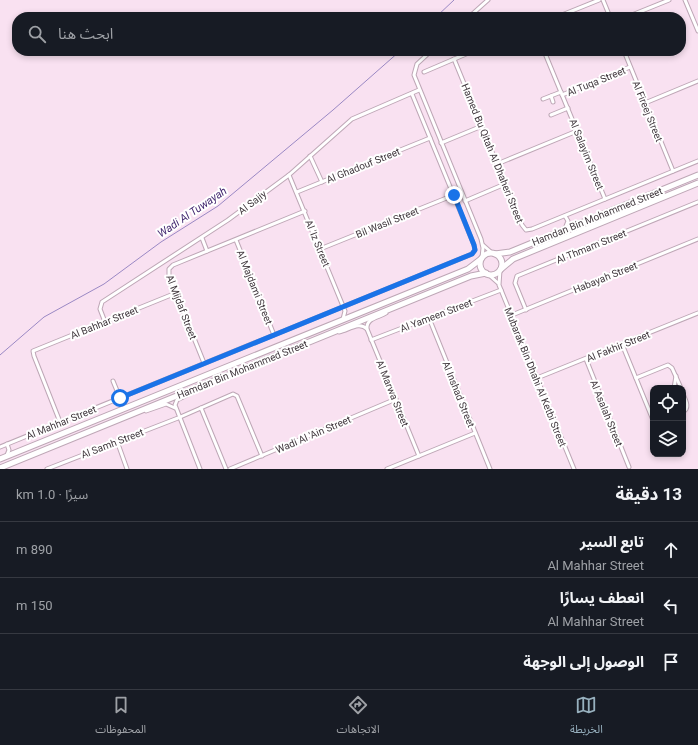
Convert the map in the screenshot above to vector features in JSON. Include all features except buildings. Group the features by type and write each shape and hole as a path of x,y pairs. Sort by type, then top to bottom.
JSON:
{"main road":[{"name":"Hamdan Bin Mohammed Street","path":"493,253 510,252 698,175"},
{"name":"Hamdan Bin Mohammed Street","path":"500,270 513,259 698,183"},
{"path":"493,253 500,258 500,270 495,274 487,274 480,265 481,258 486,254 493,253"},
{"name":"Hamdan Bin Mohammed Street","path":"0,459 468,269 481,258"},
{"name":"Hamdan Bin Mohammed Street","path":"0,468 471,276 487,274"}],"street":[{"path":"475,12 488,0"},
{"path":"569,12 599,0"},
{"path":"603,0 608,12"},
{"path":"639,12 669,0"},
{"path":"685,0 698,31"},
{"path":"426,56 414,69 414,75 419,90 483,245 493,253"},
{"path":"424,72 461,56"},
{"name":"Al Salayim Street","path":"546,56 605,199"},
{"name":"Al Fireej Street","path":"626,56 673,172"},
{"name":"Hamed Bu Qitah Al Dhaheri Street","path":"454,59 525,229 531,230 698,161"},
{"name":"Al Tuqa Street","path":"543,99 562,94 630,67"},
{"path":"645,103 698,81"},
{"name":"Al Sajiy","path":"105,322 100,309 102,302 202,238 289,174 356,117 419,90"},
{"name":"Al Mahhar Street","path":"0,447 474,252 474,245 412,94"},
{"path":"551,96 553,102"},
{"name":"Al Salayim Street","path":"551,115 568,108"},
{"path":"441,143 482,126"},
{"path":"497,164 577,131"},
{"name":"Al Ghadouf Street","path":"297,192 430,138"},
{"path":"310,156 322,182"},
{"path":"442,167 450,164"},
{"name":"Al 'Iz Street","path":"289,174 345,311"},
{"path":"465,201 505,184"},
{"name":"Bil Wasil Street","path":"320,249 454,195"},
{"name":"Al Thmam Street","path":"526,310 515,283 516,278 520,274 698,202"},
{"name":"Al Mijdaf Street","path":"204,363 168,274 169,268 305,211"},
{"path":"565,216 568,221 575,225"},
{"path":"565,229 568,221"},
{"path":"202,238 207,251"},
{"name":"Habayah Street","path":"512,315 698,239"},
{"name":"Al Majdami Street","path":"236,240 274,335"},
{"path":"481,258 483,245"},
{"name":"Mubarak Bin Dhahi Al Ketbi Street","path":"500,270 499,285 574,469"},
{"name":"Mubarak Bin Dhahi Al Ketbi Street","path":"487,274 499,285"},
{"name":"Al Yameen Street","path":"371,340 501,290"},
{"name":"Al Bahhar Street","path":"60,422 33,353 36,349 176,293"},
{"path":"367,330 367,324 370,320 384,314 390,309"},
{"path":"343,319 345,311 354,316"},
{"name":"Al Fakhir Street","path":"537,378 698,313"},
{"name":"Al Inshad Street","path":"428,318 490,469"},
{"path":"332,332 344,331 359,325 363,326 367,330"},
{"name":"Al Marwa Street","path":"367,330 419,456"},
{"path":"622,344 650,413"},
{"name":"Al Asalah Street","path":"586,358 629,467"},
{"path":"636,378 666,365 671,367 680,385"},
{"path":"674,385 676,376"},
{"path":"113,381 120,398"},
{"path":"199,387 177,400 175,408 200,469"},
{"name":"Al Samh Street","path":"47,469 178,418 233,394 237,396 262,456"},
{"name":"Wadi Al 'Ain Street","path":"230,469 396,399"},
{"path":"138,412 166,404 175,408"},
{"path":"201,408 226,469"},
{"path":"387,469 475,433"},
{"path":"117,441 127,469"},
{"path":"6,457 9,450 7,444"},
{"path":"9,450 16,453"}],"waterway":[{"name":"Wadi Al Tuwayah","path":"441,12 454,0"},
{"name":"Wadi Al Tuwayah","path":"0,355 44,317 104,284 161,242 218,206 333,110 394,56"}],"route":[{"path":"120,398 472,254 475,250 474,245 454,195"}]}
